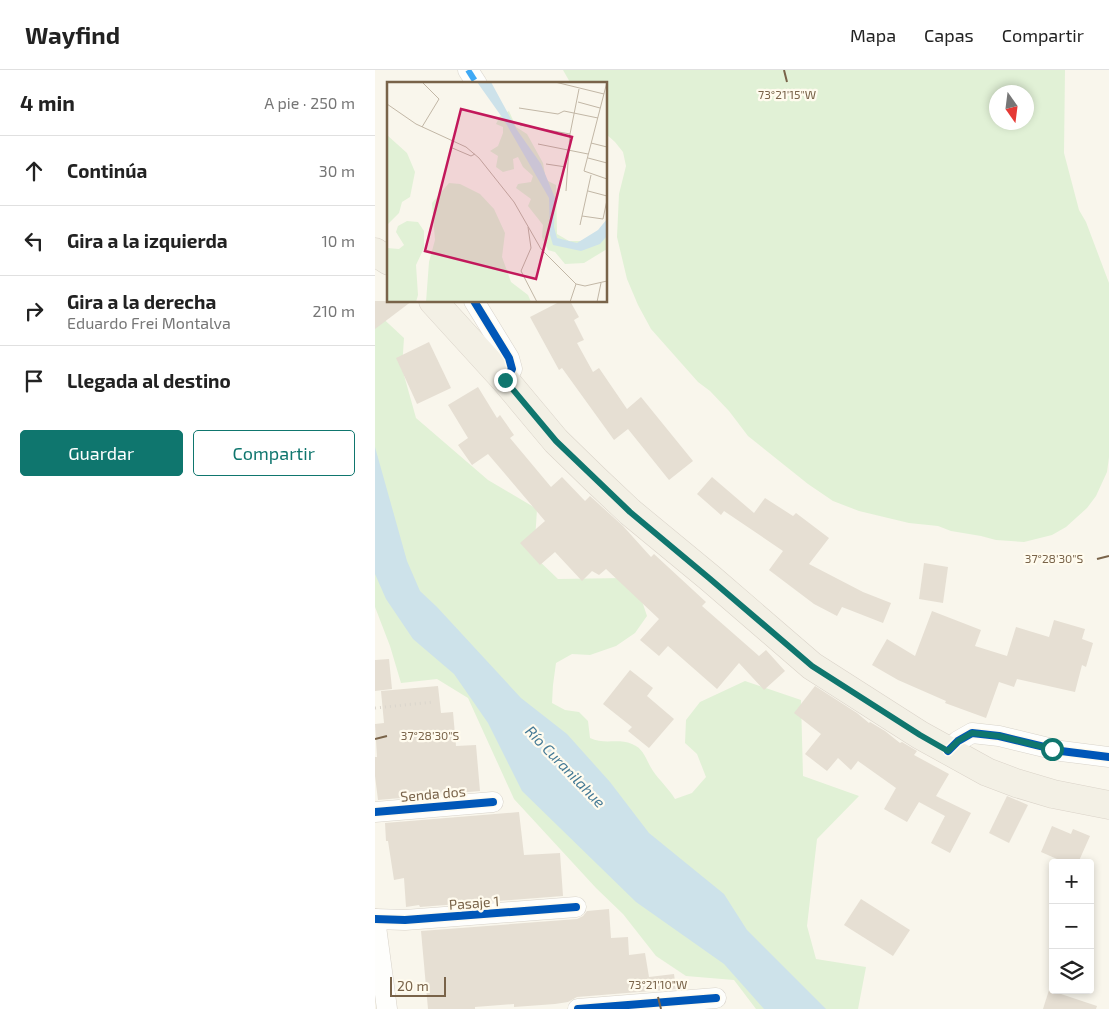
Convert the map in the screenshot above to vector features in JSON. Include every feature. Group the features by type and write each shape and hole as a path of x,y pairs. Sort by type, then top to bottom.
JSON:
{"main road":[{"path":"375,252 387,260"},
{"path":"434,302 505,380 556,441 630,512 812,666 920,735 987,772 1053,794 1109,805"}],"street":[{"path":"468,70 476,82"},
{"path":"475,302 509,358 512,369 505,380"},
{"path":"948,751 958,741 972,733 999,736 1061,751 1109,757"},
{"name":"Senda dos","path":"375,812 493,802"},
{"name":"Pasaje 1","path":"375,919 405,920 576,907"},
{"path":"375,919 387,1009"},
{"path":"578,1009 716,998"}],"path":[{"path":"375,708 434,702"}],"green space":[{"path":"563,70 1065,70 1064,153 1079,210 1086,222 1109,283 1109,457 1107,472 1096,496 1087,508 1066,527 1052,535 1024,542 996,540 951,531 938,526 909,523 859,511 833,501 808,484 748,436 729,411 710,391 698,382 651,329 627,279 617,237 619,194 626,166 623,152 607,135 607,82 570,82"},
{"path":"375,311 404,338 402,368 416,418 488,480 537,509 534,556 558,579 624,578 642,601 647,616 635,633 616,646 590,655 572,654 556,663 552,703 565,710 579,712 588,721 590,738 601,741 627,742 636,746 643,752 653,771 675,799 692,793 706,777 697,754 685,743 686,720 700,702 745,681 801,700 803,776 859,796 817,839 807,926 816,959 866,967 858,1009 756,1009 734,980 686,976 656,956 623,914 596,888 514,799 468,698 437,679 401,683 390,646 375,607"}],"water":[{"name":"Río Curanilahue","path":"375,447 407,561 420,591 521,698 567,734 610,782 649,833 724,894 747,930 826,1009 764,1009 724,964 636,902 522,791 488,723 454,674 413,639 386,599 375,574"}],"building":[{"path":"375,301 411,302 375,329"},
{"path":"559,302 571,302 579,317 574,320 584,340 577,343 593,372 599,368 627,409 641,397 693,461 669,480 628,429 614,440 562,368 559,370 530,317"},
{"path":"429,342 451,388 417,404 396,358"},
{"path":"478,387 497,418 500,415 514,435 510,438 551,487 562,477 585,501 590,496 623,526 651,557 654,554 706,602 702,606 759,656 766,650 785,671 764,690 739,663 717,689 668,646 659,656 640,640 659,619 606,569 599,575 592,571 582,581 555,552 540,565 520,543 545,521 488,454 472,465 458,445 468,438 448,405"},
{"path":"712,477 754,513 765,498 793,516 796,513 829,538 809,564 863,592 891,603 883,623 842,607 837,616 814,604 769,570 783,551 724,511 721,515 697,494"},
{"path":"924,563 948,567 943,603 919,599"},
{"path":"932,611 981,630 975,646 1007,656 1016,627 1049,637 1054,620 1085,629 1082,639 1093,643 1086,667 1082,665 1075,692 1017,679 1014,687 999,682 986,718 945,703 946,701 898,680 872,665 887,639 915,656"},
{"path":"389,659 392,689 375,691 375,660"},
{"path":"630,670 653,688 647,696 674,719 649,748 628,731 632,727 603,704"},
{"path":"438,686 441,713 453,712 456,746 476,745 480,791 378,800 375,776 375,757 377,757 375,724 384,723 381,691"},
{"path":"815,686 869,723 885,731 900,743 902,742 917,751 914,755 949,774 936,796 971,813 950,853 931,843 945,816 919,802 907,822 884,809 896,788 858,761 851,770 838,758 827,771 805,754 821,734 794,713"},
{"path":"1007,796 1028,805 1009,843 989,833"},
{"path":"519,812 524,855 560,853 563,896 406,907 404,878 394,880 388,841 386,841 385,823"},
{"path":"1052,826 1071,834 1073,829 1090,836 1080,859 1057,859 1041,852"},
{"path":"861,899 910,930 893,956 844,925"},
{"path":"609,909 611,938 628,937 629,955 645,953 649,977 674,974 676,989 577,997 568,1002 555,1004 514,1007 514,1004 475,1007 475,1009 428,1009 421,931 577,919 587,911"},
{"path":"1049,990 1049,994 1061,994 1097,1006 1096,1009 1043,1009"}],"marked path":[{"path":"468,70 476,82"}],"cycle path":[{"path":"475,302 509,358 512,369 505,380"},
{"path":"948,751 958,741 972,733 999,736 1061,751 1109,757"},
{"path":"375,812 493,802"},
{"path":"375,919 405,920 576,907"},
{"path":"578,1009 716,998"}],"route":[{"path":"505,380 556,441 630,512 812,666 948,751 958,741 972,733 999,736 1052,749"}]}
